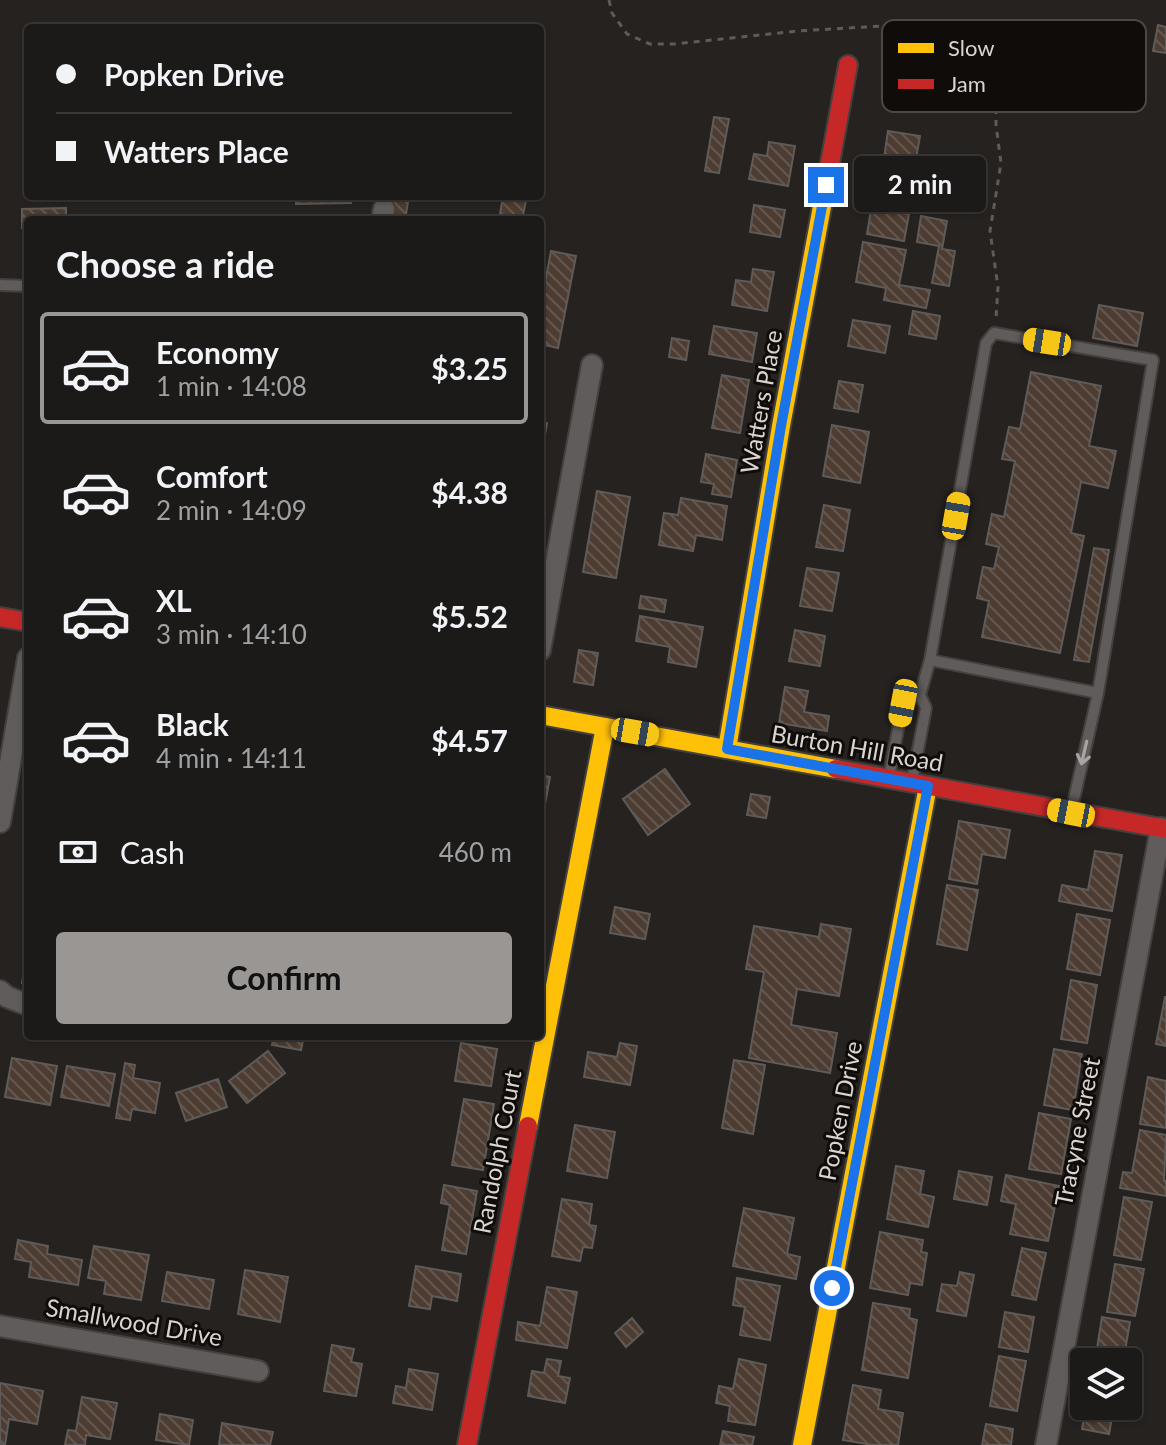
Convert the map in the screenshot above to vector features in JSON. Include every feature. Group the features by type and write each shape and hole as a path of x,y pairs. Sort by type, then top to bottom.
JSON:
{"street":[{"name":"Watters Place","path":"727,749 781,426 848,65"},
{"path":"544,628 592,365"},
{"path":"0,617 24,621"},
{"path":"0,822 24,681"},
{"name":"Burton Hill Road","path":"544,716 1163,829"},
{"name":"Randolph Court","path":"467,1445 605,727"},
{"name":"Popken Drive","path":"802,1445 920,784"},
{"name":"Tracyne Street","path":"1046,1445 1163,829"},
{"path":"0,991 24,1003"},
{"name":"Smallwood Drive","path":"0,1326 258,1371"}],"lane":[{"path":"0,285 24,286"},
{"path":"920,784 926,708 920,695 930,660 986,343 994,333 1153,360 1098,693 1071,813"},
{"path":"930,660 1098,693"},
{"path":"888,779 903,703 920,695"}],"path":[{"path":"609,0 612,13 627,34 650,44 882,26"},
{"path":"994,333 998,287 990,231 1001,163 996,112"}],"building":[{"path":"1158,25 1166,27 1166,53 1153,51"},
{"path":"714,117 729,119 719,173 705,171"},
{"path":"888,131 920,136 915,165 925,167 923,177 902,173 904,162 884,158"},
{"path":"769,142 795,146 788,186 749,179 754,154 767,156"},
{"path":"874,192 899,197 896,212 909,214 904,241 867,234"},
{"path":"296,200 351,200 351,203 296,204"},
{"path":"392,200 408,200 406,216 389,216"},
{"path":"502,200 526,200 523,216 500,216"},
{"path":"754,205 785,210 780,237 750,232"},
{"path":"66,208 66,216 24,216 22,228 22,209"},
{"path":"921,216 947,221 942,249 955,251 949,286 932,283 939,246 917,242"},
{"path":"863,242 906,250 899,285 930,290 926,308 884,300 886,288 856,282"},
{"path":"551,251 576,256 558,348 544,345 544,288"},
{"path":"753,269 774,272 767,311 732,305 736,280 751,282"},
{"path":"1099,305 1143,313 1137,346 1093,338"},
{"path":"913,311 940,316 936,339 909,334"},
{"path":"853,320 890,326 885,353 848,346"},
{"path":"714,326 757,333 752,362 709,354"},
{"path":"672,338 689,341 686,360 669,357"},
{"path":"1031,372 1101,386 1089,446 1116,451 1108,488 1081,482 1071,533 1084,536 1060,653 982,637 989,601 977,598 983,567 994,569 999,547 986,544 992,514 1004,517 1015,461 1002,459 1009,427 1020,429"},
{"path":"722,375 749,380 740,433 712,428"},
{"path":"839,381 863,385 858,412 834,408"},
{"path":"832,425 869,432 860,483 823,476"},
{"path":"706,454 737,460 731,497 712,494 714,484 701,482"},
{"path":"597,491 630,497 616,578 583,572"},
{"path":"681,498 727,506 722,540 696,535 693,551 659,545 664,513 678,515"},
{"path":"824,505 850,510 843,551 816,547"},
{"path":"1094,548 1109,550 1089,662 1074,660"},
{"path":"807,568 839,573 832,611 800,606"},
{"path":"641,596 666,600 664,612 639,608"},
{"path":"640,616 703,627 696,667 668,662 670,647 636,641"},
{"path":"795,630 825,636 820,666 789,661"},
{"path":"579,650 598,653 593,685 574,682"},
{"path":"785,687 808,691 804,712 829,716 827,731 779,723"},
{"path":"665,769 690,804 648,835 623,799"},
{"path":"544,776 550,777 544,804"},
{"path":"751,794 770,797 766,818 747,815"},
{"path":"959,821 1010,830 1005,858 982,854 977,884 949,879"},
{"path":"1095,851 1122,855 1112,911 1059,901 1062,885 1088,890"},
{"path":"947,885 978,890 967,950 937,944"},
{"path":"615,907 650,914 645,939 610,933"},
{"path":"1077,914 1110,920 1100,975 1067,969"},
{"path":"821,924 851,929 839,996 797,989 791,1025 837,1033 830,1073 749,1058 764,972 746,969 754,926 819,937"},
{"path":"1071,980 1097,985 1087,1043 1061,1039"},
{"path":"1166,997 1166,1046 1156,1044"},
{"path":"273,1040 303,1040 301,1050 272,1045"},
{"path":"461,1043 497,1049 491,1086 455,1081"},
{"path":"620,1043 637,1046 630,1085 584,1077 588,1052 617,1057"},
{"path":"1054,1049 1082,1054 1073,1110 1044,1105"},
{"path":"268,1051 285,1073 247,1103 229,1081"},
{"path":"12,1058 57,1066 50,1105 5,1097"},
{"path":"734,1060 765,1065 753,1134 722,1128"},
{"path":"125,1063 135,1065 133,1078 160,1083 155,1113 132,1109 130,1120 116,1118"},
{"path":"67,1066 115,1074 109,1106 61,1097"},
{"path":"1148,1077 1166,1081 1166,1128 1140,1124"},
{"path":"218,1079 227,1107 186,1121 176,1093"},
{"path":"464,1099 494,1104 483,1170 452,1165"},
{"path":"1039,1113 1071,1119 1061,1174 1029,1169"},
{"path":"575,1125 615,1132 607,1178 567,1171"},
{"path":"1140,1130 1166,1135 1166,1196 1120,1188 1123,1172 1132,1173"},
{"path":"896,1166 924,1171 920,1194 934,1197 928,1227 887,1219"},
{"path":"959,1171 992,1177 987,1205 954,1199"},
{"path":"1006,1175 1059,1186 1048,1241 1010,1234 1016,1204 1001,1201"},
{"path":"444,1185 477,1191 466,1254 442,1250 450,1205 441,1203"},
{"path":"1124,1197 1152,1202 1141,1260 1114,1255"},
{"path":"562,1199 592,1204 589,1225 596,1226 592,1248 583,1247 580,1261 552,1256"},
{"path":"744,1208 794,1218 787,1254 800,1257 796,1279 733,1266"},
{"path":"880,1232 923,1240 921,1252 927,1253 922,1285 910,1283 908,1295 870,1288"},
{"path":"18,1240 48,1246 47,1254 82,1260 78,1285 29,1277 31,1262 15,1259"},
{"path":"94,1246 149,1255 141,1300 104,1294 106,1281 88,1278"},
{"path":"1022,1248 1046,1253 1036,1300 1012,1295"},
{"path":"1115,1264 1144,1269 1135,1316 1107,1312"},
{"path":"416,1266 461,1274 457,1301 432,1296 430,1309 409,1306"},
{"path":"245,1270 288,1277 280,1322 238,1314"},
{"path":"167,1272 214,1280 209,1309 162,1301"},
{"path":"960,1272 974,1275 966,1316 937,1311 942,1284 957,1286"},
{"path":"737,1278 780,1286 770,1340 740,1335 745,1307 733,1305"},
{"path":"547,1287 577,1292 567,1348 516,1340 518,1322 540,1326"},
{"path":"873,1303 910,1309 909,1318 917,1320 908,1378 862,1370"},
{"path":"1005,1312 1034,1317 1028,1352 999,1347"},
{"path":"1102,1317 1130,1322 1125,1348 1097,1348"},
{"path":"632,1318 643,1332 626,1347 615,1333"},
{"path":"332,1345 354,1349 351,1362 362,1364 356,1396 324,1391"},
{"path":"999,1356 1026,1361 1017,1411 990,1406"},
{"path":"547,1359 561,1361 558,1376 570,1378 565,1403 528,1396 532,1371 544,1373"},
{"path":"739,1359 766,1365 755,1425 728,1421 730,1406 716,1403 719,1386 733,1389"},
{"path":"409,1369 438,1374 432,1410 393,1403 396,1386 406,1388"},
{"path":"0,1383 43,1391 37,1424 9,1419 5,1445 0,1445"},
{"path":"853,1385 881,1390 878,1409 903,1413 898,1445 843,1440"},
{"path":"82,1397 117,1403 110,1439 86,1435 85,1445 65,1445 68,1430 76,1431"},
{"path":"160,1414 193,1420 189,1445 156,1440"},
{"path":"1084,1420 1112,1420 1109,1434 1082,1429"},
{"path":"222,1423 273,1432 270,1445 219,1445"},
{"path":"986,1424 1013,1429 1011,1445 982,1445"},
{"path":"723,1431 754,1437 752,1445 720,1445"}],"traffic: slow":[{"path":"727,749 781,426 826,185"},
{"path":"544,716 836,769"},
{"path":"528,1126 605,727"},
{"path":"802,1445 928,786"}],"traffic: jam":[{"path":"826,185 848,65"},
{"path":"0,617 24,621"},
{"path":"836,769 1166,829"},
{"path":"467,1445 528,1126"}],"route":[{"path":"826,185 781,426 727,749 928,786 832,1288"}]}
